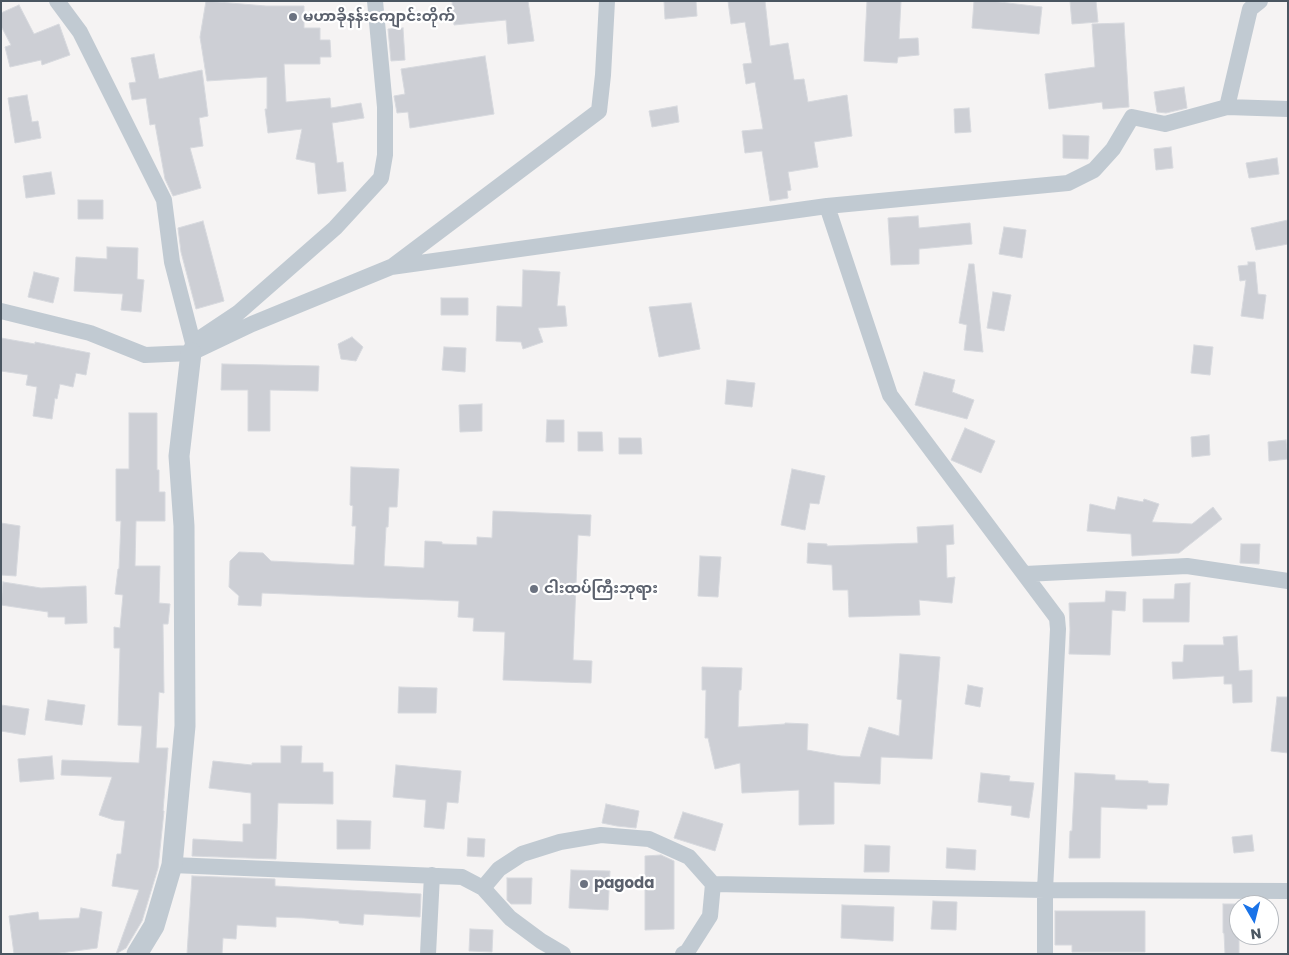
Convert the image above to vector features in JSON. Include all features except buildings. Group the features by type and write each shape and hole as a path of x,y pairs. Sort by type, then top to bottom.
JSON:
{"street":[{"path":"57,1 80,32 164,200 172,262 192,348 179,456 184,526 185,726 172,864 154,926 137,954"},
{"path":"192,348 238,313 336,228 381,178 385,154 385,106 375,1"},
{"path":"391,267 600,111 607,1"},
{"path":"1227,107 1250,9 1260,1"},
{"path":"1,311 90,333 145,355 192,348 391,267 827,206 1068,184 1094,170 1113,149 1132,117 1164,124 1227,107 1288,109"},
{"path":"827,206 890,395 1057,618 1058,638 1045,890 1045,954"},
{"path":"1025,574 1187,566 1288,581"},
{"path":"483,888 499,869 522,854 560,842 601,835 649,839 689,858 714,884 1288,892"},
{"path":"172,864 462,877 483,888 510,918 563,954"},
{"path":"428,954 432,875"},
{"path":"683,954 687,952 710,916 714,884"}],"place":[{"name":"မဟာခိုနန်းကျောင်းတိုက်","path":"293,17"},
{"name":"ငါးထပ်ကြီးဘုရား","path":"534,589"},
{"name":"pagoda","path":"584,884"}]}
